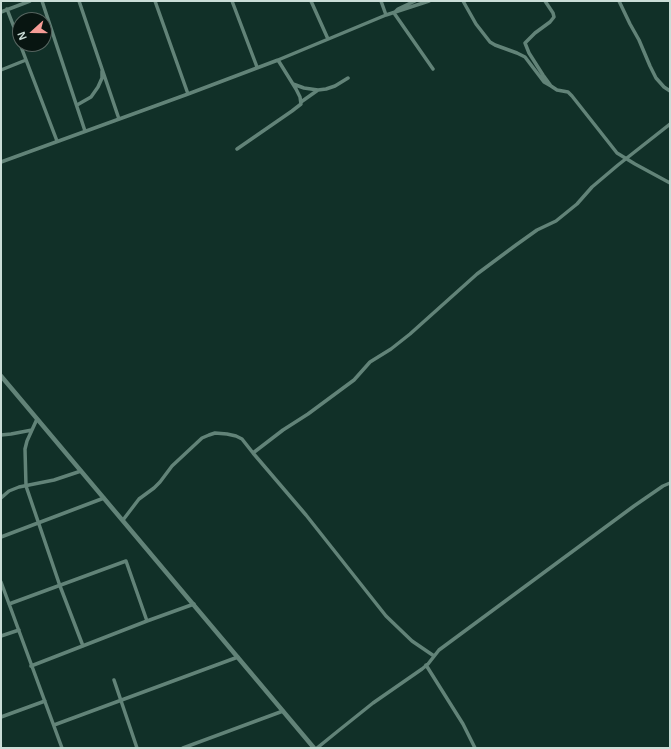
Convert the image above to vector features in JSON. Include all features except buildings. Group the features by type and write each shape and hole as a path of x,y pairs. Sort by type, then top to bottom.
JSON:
{"street":[{"path":"1,12 30,1"},
{"path":"42,1 85,131"},
{"path":"79,1 119,119"},
{"path":"155,1 188,94"},
{"path":"232,1 257,67"},
{"path":"311,1 328,39"},
{"path":"381,1 386,15"},
{"path":"394,13 398,9 415,1"},
{"path":"1,162 188,94 278,60 386,15 429,1"},
{"path":"463,1 476,24 490,42 525,57 544,82 556,90 568,92 572,96 617,153 625,159 670,183"},
{"path":"546,1 554,17 525,43 529,53 551,86"},
{"path":"620,1 630,24 640,40 656,78 670,91"},
{"path":"7,9 12,22"},
{"path":"394,13 433,69"},
{"path":"23,52 57,141"},
{"path":"1,70 26,60"},
{"path":"278,60 293,84 301,102"},
{"path":"77,105 91,97 98,88 102,78 102,68"},
{"path":"293,84 304,88 318,90 335,86 348,78"},
{"path":"237,149 298,108 301,102 318,90"},
{"path":"253,452 354,380 370,362 391,349 410,334 473,278 537,230 556,221 577,204 596,183 670,124"},
{"path":"1,376 313,747 414,675 426,665 439,650 634,506 663,486 670,484"},
{"path":"37,419 25,448 26,486 60,586 83,646"},
{"path":"1,435 32,430"},
{"path":"123,520 139,500 154,488 172,466 195,444 209,434 236,436 253,452 306,514 386,616 412,640 434,656"},
{"path":"1,498 9,491 19,487 54,480 81,471"},
{"path":"1,537 104,498"},
{"path":"9,604 126,561 147,621"},
{"path":"1,582 62,748"},
{"path":"31,666 194,604"},
{"path":"1,636 19,630"},
{"path":"54,725 238,657"},
{"path":"426,665 463,724 475,748"},
{"path":"114,680 137,748"},
{"path":"1,717 45,701"},
{"path":"183,748 283,711"}]}
